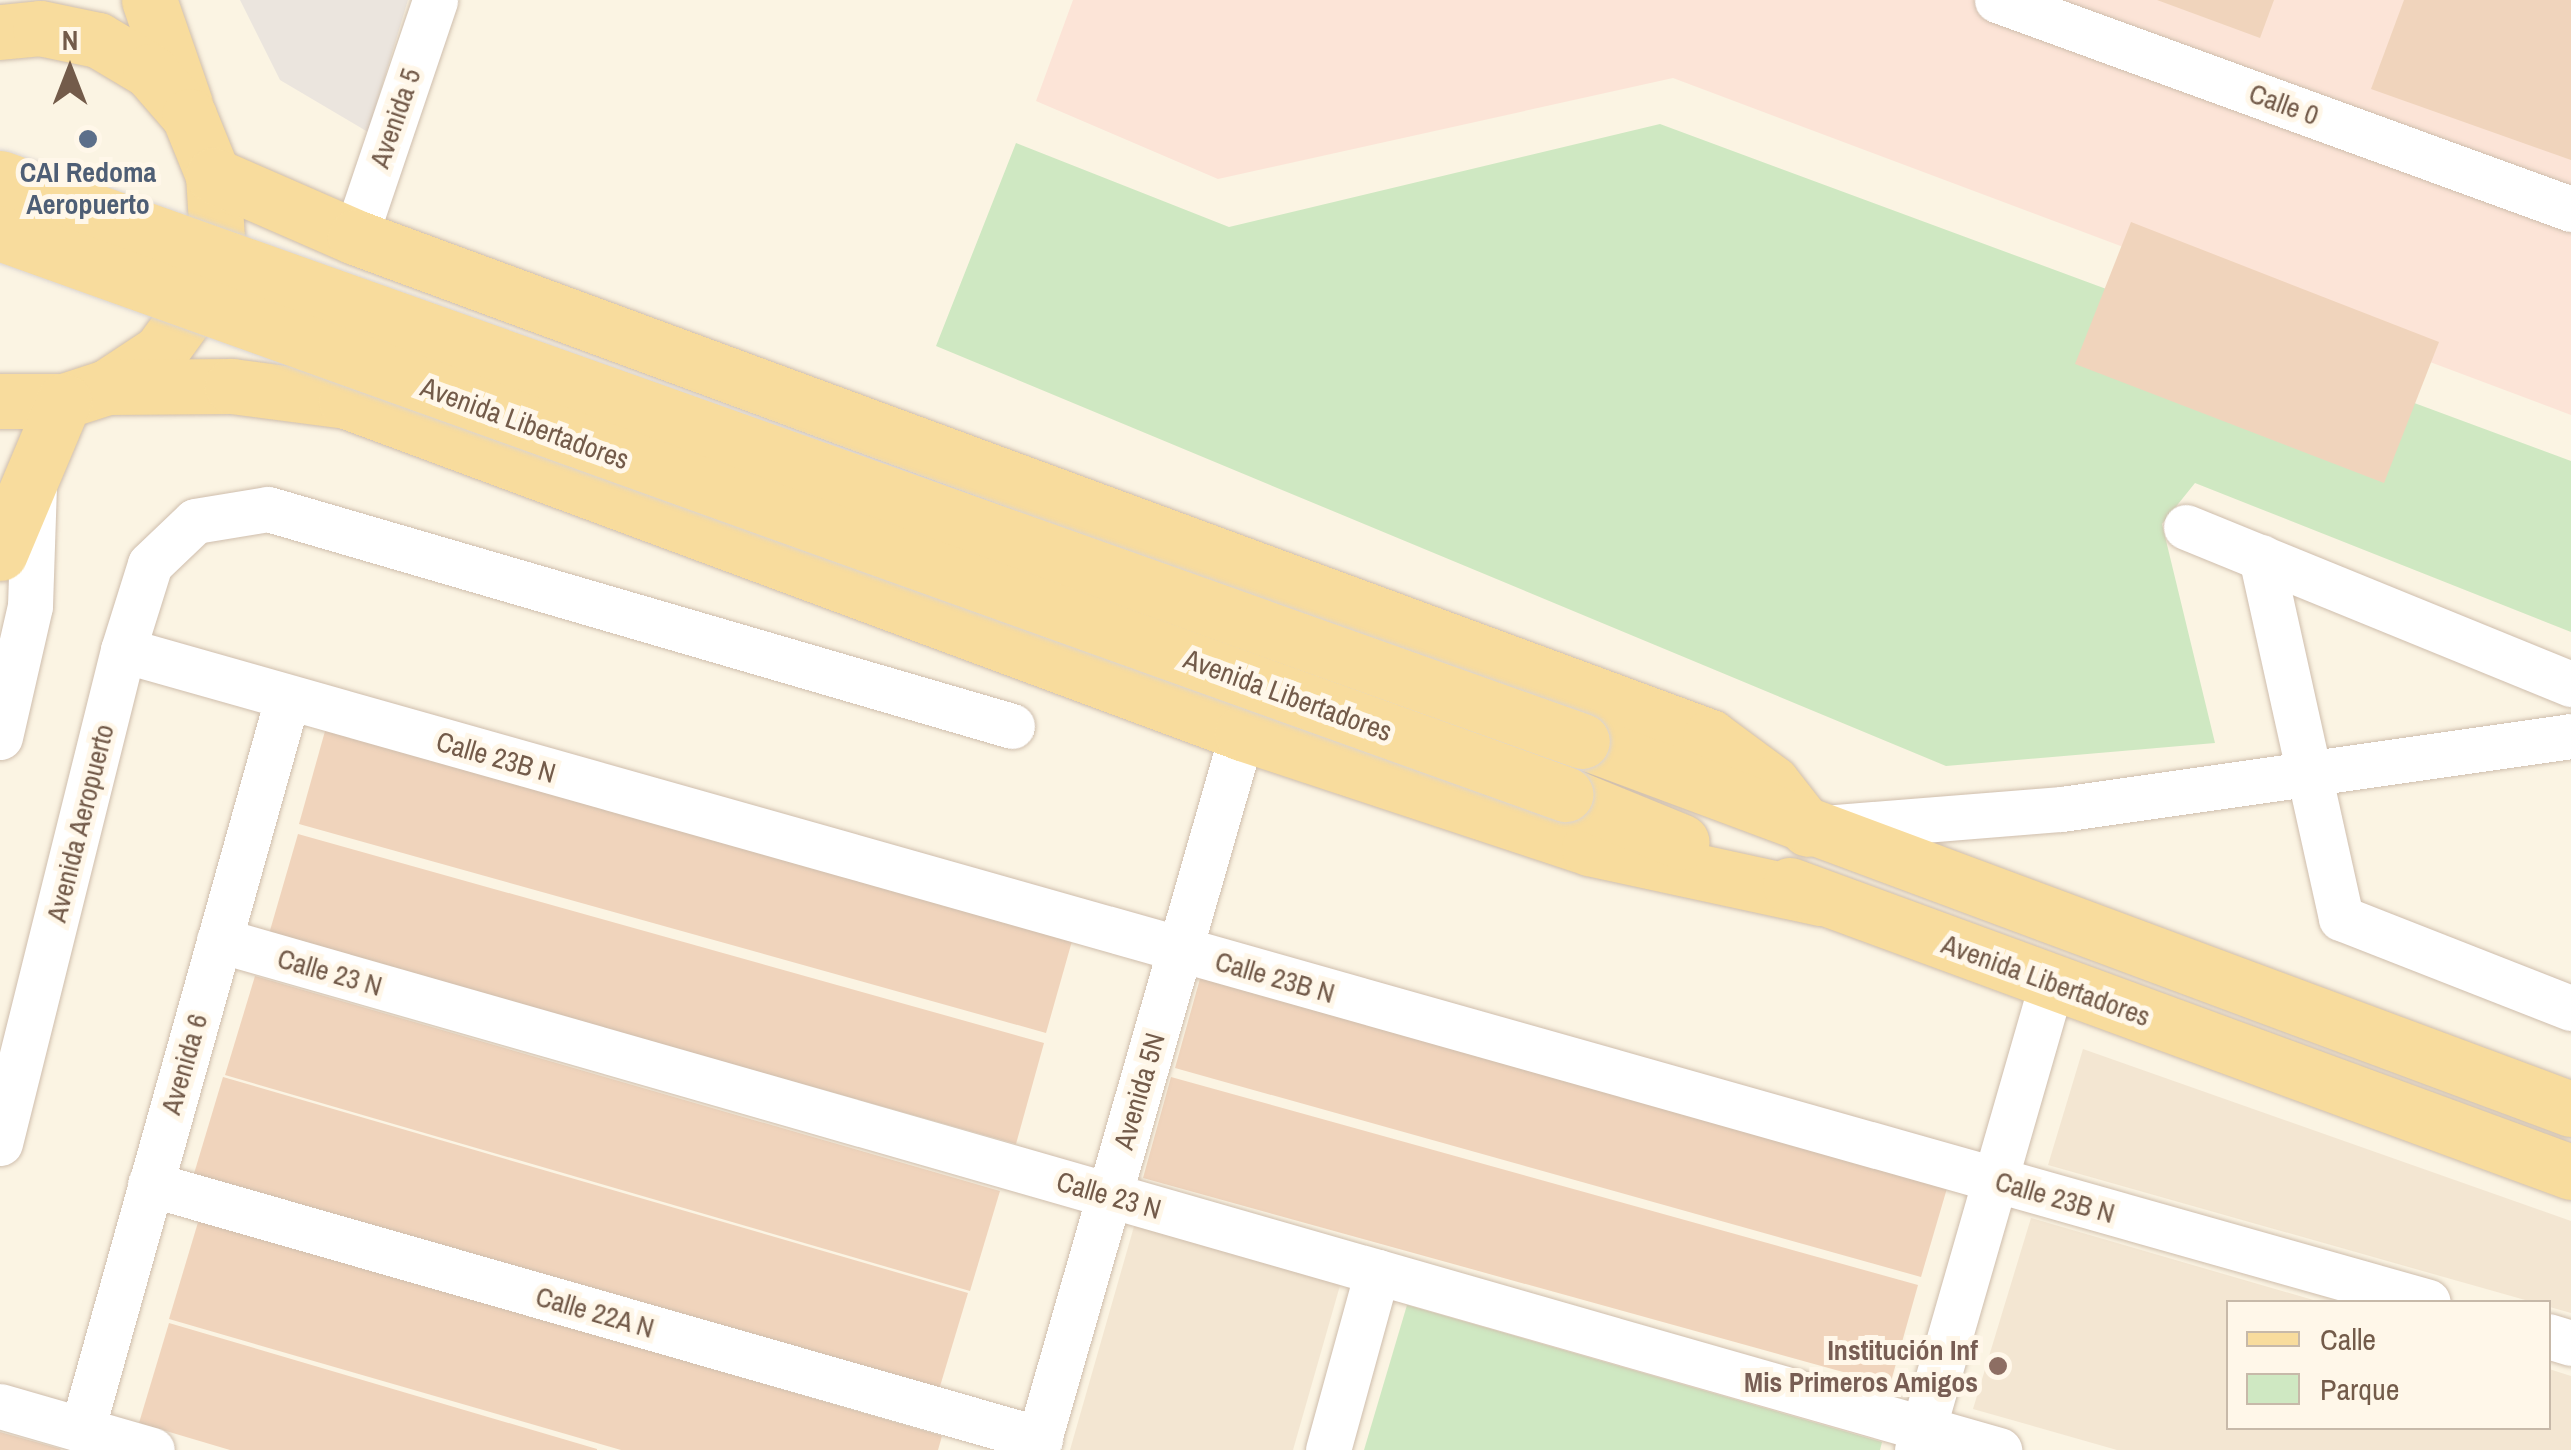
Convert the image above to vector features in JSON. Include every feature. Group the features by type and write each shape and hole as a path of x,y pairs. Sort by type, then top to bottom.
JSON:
{"main road":[{"path":"0,553 35,465 85,394 160,352 198,300 217,239 214,175 149,0"},
{"path":"0,32 40,28 98,40 150,71 190,116"},
{"path":"214,175 355,237 1710,737 1772,783 1808,830"},
{"name":"Avenida Libertadores","path":"0,178 1582,740 1808,830 2571,1109"},
{"name":"Avenida Libertadores","path":"0,233 1564,794 1821,898 2571,1172"},
{"path":"0,401 232,386 346,401 1242,732 1589,848 1821,898"}],"street":[{"name":"Avenida 5","path":"355,237 435,0"},
{"name":"Calle 0","path":"1997,0 2571,209"},
{"path":"0,736 30,606 35,465"},
{"name":"Avenida Aeropuerto","path":"0,1143 123,650 150,564 195,522 268,510 1012,726"},
{"path":"2186,528 2571,684"},
{"path":"2261,557 2341,918 2571,1008"},
{"name":"Calle 23B N","path":"123,650 2421,1300"},
{"name":"Avenida 6","path":"82,1430 287,698"},
{"name":"Avenida 5N","path":"1038,1444 1242,732"},
{"path":"1808,830 2062,810 2571,736"},
{"name":"Calle 23 N","path":"220,940 1377,1272 1920,1439 1999,1450"},
{"path":"1920,1439 2052,982"},
{"name":"Calle 22A N","path":"150,1184 1038,1444"},
{"path":"1328,1450 1377,1272"},
{"path":"0,1406 152,1450"}],"shaded area":[{"path":"240,0 408,0 368,132 280,80"},
{"path":"1073,0 2571,0 2571,415 1673,78 1218,179 1036,101"},
{"path":"2083,1049 2571,1221 2571,1313 2551,1307 2551,1300 2525,1300 2048,1165"},
{"path":"1137,1216 1343,1275 1293,1450 1070,1450"},
{"path":"2031,1218 2313,1300 2226,1300 2226,1430 2551,1430 2551,1370 2571,1376 2571,1450 2117,1450 1973,1409"}],"green space":[{"path":"1660,124 2571,461 2571,632 2195,483 2162,524 2215,743 1946,766 936,346 1016,143 1229,227"},
{"path":"1407,1305 1882,1442 1880,1450 1364,1450"}],"building":[{"path":"2157,0 2274,0 2260,38"},
{"path":"2404,0 2571,0 2571,160 2371,89"},
{"path":"2131,222 2439,342 2384,483 2075,364"},
{"path":"327,724 1074,934 1046,1033 299,824"},
{"path":"298,834 1044,1043 1016,1144 269,934"},
{"path":"1203,968 1950,1178 1921,1277 1175,1068"},
{"path":"255,976 1000,1191 970,1291 225,1075"},
{"path":"223,1077 968,1293 938,1393 193,1177"},
{"path":"1171,1077 1918,1285 1890,1385 1143,1178"},
{"path":"199,1219 942,1436 938,1450 621,1450 169,1319"},
{"path":"169,1323 597,1450 230,1450 139,1423"},
{"path":"0,1432 61,1449 0,1450"}],"place":[{"name":"CAI Redoma Aeropuerto","path":"88,139"},
{"name":"Institución Inf Mis Primeros Amigos","path":"1998,1366"}]}
